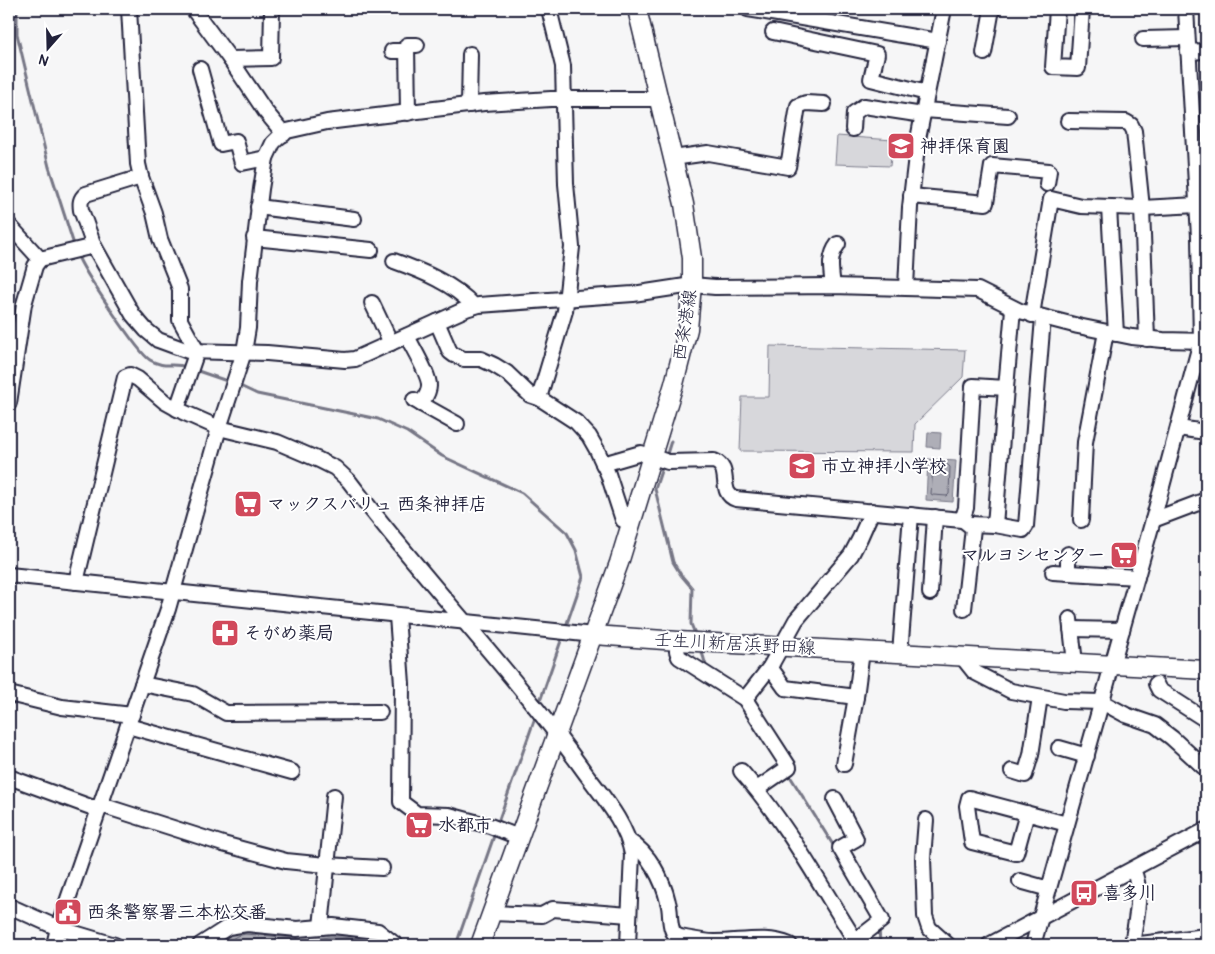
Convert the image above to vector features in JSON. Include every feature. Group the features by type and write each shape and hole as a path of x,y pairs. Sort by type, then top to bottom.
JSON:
{"main road":[{"name":"西条港線","path":"594,635 619,564 683,351 688,329 692,285 692,258 689,233 637,9"},
{"name":"壬生川新居浜野田線","path":"594,635 1206,670"},
{"path":"480,945 594,635"}],"street":[{"path":"130,9 136,145 141,177 154,213 165,256 180,290 180,320 197,351 177,409"},
{"path":"193,9 284,134"},
{"path":"230,58 272,58 272,9"},
{"path":"539,398 562,324 572,238 566,184 561,54 548,9"},
{"path":"748,9 938,41"},
{"path":"906,287 911,196 918,139 943,9"},
{"path":"984,54 992,9"},
{"path":"1057,9 1053,67 1078,68 1082,9"},
{"path":"1033,945 1204,341 1197,205 1201,182 1192,131 1186,9"},
{"path":"773,32 877,54 872,79 927,93"},
{"path":"1143,39 1188,38"},
{"path":"392,51 412,48 408,113"},
{"path":"1188,52 1206,51"},
{"path":"469,106 470,54"},
{"path":"200,69 221,144 236,141 242,163 266,158"},
{"path":"54,945 58,928 173,593 219,428 244,352 247,341 250,281 258,207 266,158 273,143 294,129 327,122 521,101 659,99"},
{"path":"673,158 708,153 788,166 798,106 806,103 824,104"},
{"path":"852,129 854,113 864,106 923,113 1008,116"},
{"path":"1068,121 1120,121 1131,125 1134,131 1142,208 1147,338"},
{"path":"1192,131 1206,126"},
{"path":"911,196 986,203 987,166 1049,171 1048,184"},
{"path":"141,177 86,194 81,198 81,210 90,247 133,315 146,330 158,340 188,351 267,353 345,360 355,359 474,306 634,294 692,285 715,287 906,287 978,290 1013,309 1038,317 1111,333 1147,338 1204,341"},
{"path":"603,464 641,453 668,462 707,461 720,463 725,471 728,493 736,499 936,517 994,524 1023,530 1026,526 1038,317 1052,199 1081,206 1142,208 1197,205"},
{"path":"258,207 354,220"},
{"path":"1081,520 1085,442 1111,333 1109,207"},
{"path":"9,225 40,259"},
{"path":"254,238 372,250"},
{"path":"832,286 830,261 832,251 838,244"},
{"path":"9,403 24,304 35,266 40,259 90,247"},
{"path":"394,261 417,269 464,295 474,306"},
{"path":"372,303 391,343"},
{"path":"994,524 1013,309"},
{"path":"438,322 450,352 454,355 464,359 480,359 494,365 507,373 530,395 539,398 576,422 589,436 603,464 623,520 631,523"},
{"path":"407,336 430,386 428,392 417,402 457,424"},
{"path":"76,582 125,377 130,375 138,379 165,402 219,428 277,442 335,468 349,481 463,622 531,700 618,818 629,841 632,854 628,945"},
{"path":"965,522 974,386 1006,388"},
{"path":"1178,428 1206,432"},
{"path":"1153,520 1206,500"},
{"path":"746,699 770,667 796,620 850,555 872,511"},
{"path":"900,654 912,515"},
{"path":"930,593 936,517"},
{"path":"964,609 973,528 965,522"},
{"path":"1068,554 1068,572"},
{"path":"1053,572 1137,576"},
{"path":"9,576 594,635"},
{"path":"397,616 402,684 401,802 417,814 449,815 490,826 519,837"},
{"path":"1075,663 1070,624 1122,630"},
{"path":"678,641 677,651 679,657 746,699 789,767 757,789"},
{"path":"844,764 862,651"},
{"path":"962,657 974,672 1011,691 1064,701 1102,702 1126,715 1155,725 1206,769"},
{"path":"770,667 785,688 856,698"},
{"path":"142,684 192,694 226,712 380,712"},
{"path":"1156,684 1159,690 1206,720"},
{"path":"9,694 62,707 130,720 292,772"},
{"path":"1012,771 1025,775 1031,755 1040,697"},
{"path":"1059,748 1087,756"},
{"path":"741,771 757,789 794,841 853,943 882,920 840,848 856,839 835,799"},
{"path":"9,777 100,808 286,861 382,868"},
{"path":"321,927 334,796"},
{"path":"1027,813 1016,853 972,842 967,806 970,798 1027,813 1067,824"},
{"path":"926,820 923,858 925,916 929,928 948,945"},
{"path":"989,945 1206,830"},
{"path":"629,841 641,848 664,888 669,903 674,934 680,937 714,942 759,939 774,940 790,945"},
{"path":"1133,870 1137,879 1138,900 1132,945 1206,936"},
{"path":"1020,881 1049,889"},
{"path":"9,906 58,928 116,945"},
{"path":"492,913 542,915 553,909 629,915"},
{"path":"200,945 228,927 238,924 257,924 297,929 333,926 378,931 396,945"}],"shaded area":[{"path":"837,136 893,140 890,166 835,164"},
{"path":"770,346 965,350 963,377 915,424 914,452 740,451 742,397 769,397"}],"water":[{"path":"928,432 941,433 940,448 927,447"},
{"path":"928,459 956,461 953,502 926,500"},
{"path":"239,930 314,935 315,933 338,932 371,936 387,945 211,945"}],"waterway":[{"path":"17,9 17,34 49,167 75,248"},
{"path":"77,254 111,310 144,354 155,363 187,367"},
{"path":"195,370 230,382"},
{"path":"238,385 257,394 378,419 407,432 442,456 522,493 567,533 576,550 583,577 565,629"},
{"path":"666,457 671,441"},
{"path":"663,465 655,489 673,562 692,588 691,624 696,636"},
{"path":"539,704 563,635"},
{"path":"701,649 707,669"},
{"path":"497,825 536,715"},
{"path":"788,773 835,848"},
{"path":"456,945 495,833"},
{"path":"879,927 880,945"}],"place":[{"name":"神拝保育園","path":"901,146"},
{"name":"市立神拝小学校","path":"802,466"},
{"name":"マックスバリュ 西条神拝店","path":"248,504"},
{"name":"マルヨシセンター","path":"1124,555"},
{"name":"そがめ薬局","path":"225,633"},
{"name":"水都市","path":"419,825"},
{"name":"喜多川","path":"1084,893"},
{"name":"西条警察署三本松交番","path":"68,912"}]}
